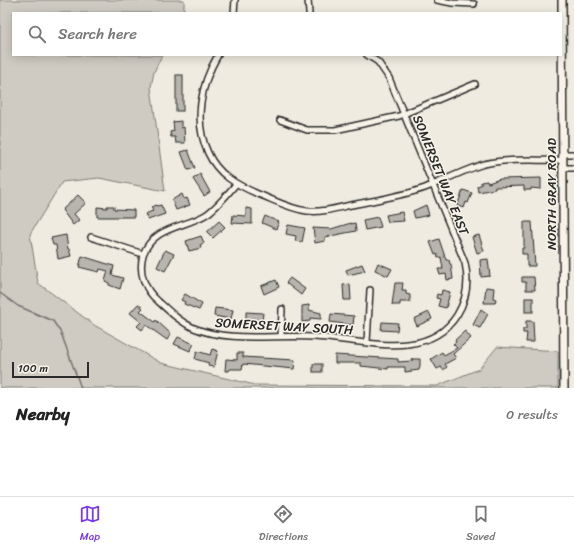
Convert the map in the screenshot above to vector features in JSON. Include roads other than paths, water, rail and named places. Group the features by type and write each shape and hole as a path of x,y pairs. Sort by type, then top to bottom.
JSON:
{"street":[{"path":"234,12 235,0"},
{"path":"308,0 309,12"},
{"path":"437,0 452,3 474,4"},
{"name":"NORTH GRAY ROAD","path":"562,0 564,388"},
{"path":"217,56 207,75 202,91 202,131 207,152 213,163 221,172 236,184 291,207 311,212 327,210 402,194 433,184 470,169 494,162 563,157 574,154"},
{"name":"SOMERSET WAY EAST","path":"368,56 385,70 461,251 466,269 466,294 458,313"},
{"path":"280,120 306,130 329,131 404,114 475,84"},
{"path":"562,168 574,168"},
{"path":"91,237 143,254 150,243 159,234 191,222 206,214 218,205 236,184"},
{"name":"SOMERSET WAY SOUTH","path":"143,254 142,272 148,290 174,315 190,326 219,335 334,338 406,345 424,342 447,328 458,313"},
{"path":"367,342 370,290"},
{"path":"281,336 282,309"}],"waterway":[{"path":"0,293 18,306 53,321 61,333 81,388"}]}
